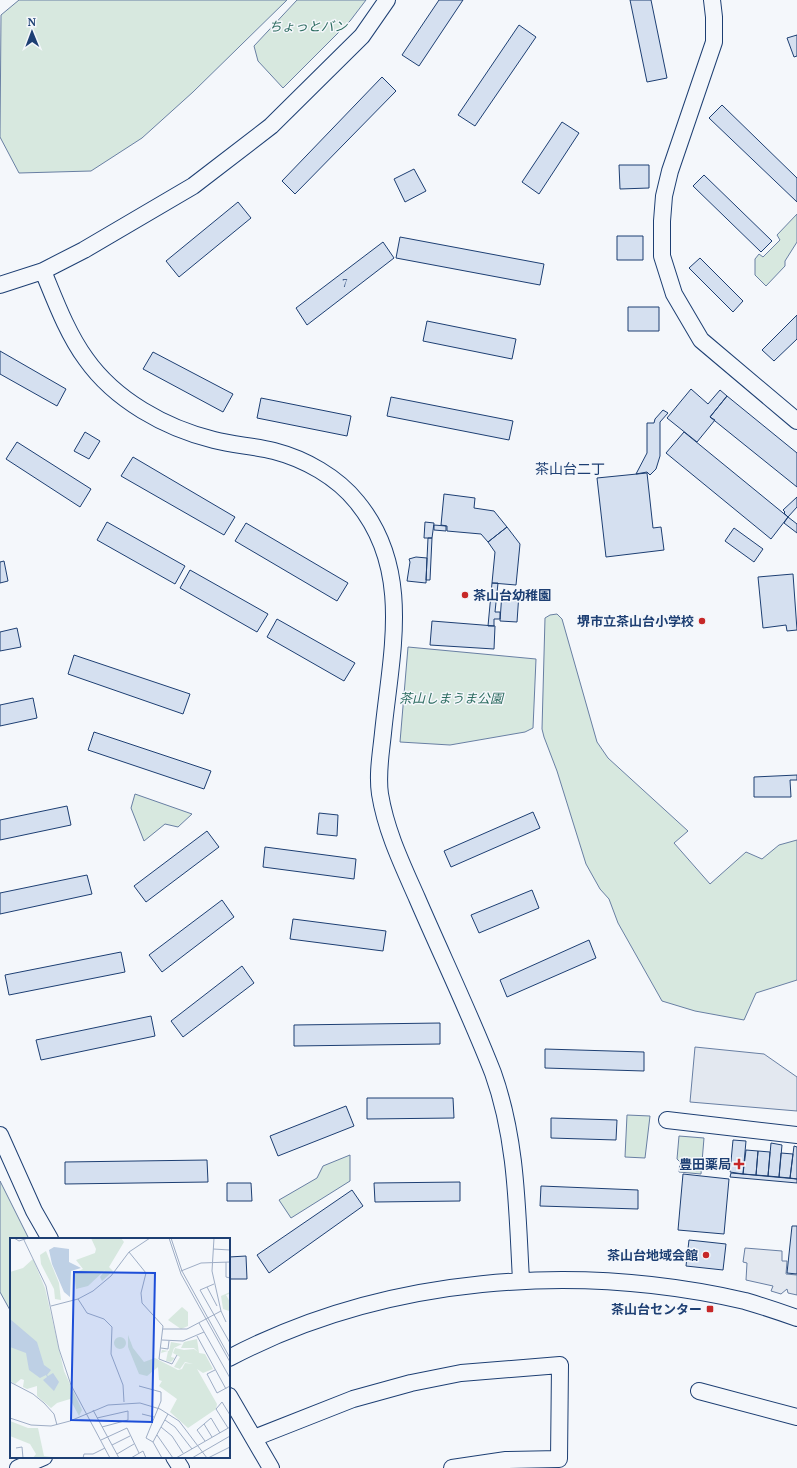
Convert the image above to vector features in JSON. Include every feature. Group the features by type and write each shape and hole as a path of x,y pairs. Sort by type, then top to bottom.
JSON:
{"street":[{"path":"0,285 43,271 118,231 193,186 271,126 362,36 388,0"},
{"path":"712,0 714,16 714,42 670,170 664,196 662,256 674,294 701,340 797,421"},
{"path":"43,271 72,337 86,360 106,382 131,403 186,432 214,440 276,452 306,463 337,482 355,499 370,519 381,539 392,579 395,611 379,771 383,807 396,850 484,1051 505,1114 514,1160 520,1280"},
{"path":"667,1120 797,1135"},
{"path":"0,1135 34,1211 49,1238"},
{"path":"230,1358 281,1334 320,1320 364,1307 406,1296 464,1286 520,1280 610,1282 679,1289 746,1302 797,1318"},
{"path":"254,1438 353,1400 411,1384 461,1373 560,1365 559,1459 506,1460 452,1468"},
{"path":"699,1391 797,1417"},
{"path":"230,1398 271,1468"},
{"path":"18,1468 42,1458"},
{"path":"175,1458 180,1468"}],"green space":[{"path":"19,0 287,0 193,92 142,138 91,171 19,173 0,137 1,15"},
{"name":"ちょっとバン","path":"297,0 366,0 350,21 283,88 258,61 254,46"},
{"path":"797,214 797,242 785,261 785,266 766,286 755,275 755,259 759,254 763,257 780,240 777,235"},
{"path":"557,614 562,619 597,742 608,758 688,831 674,843 710,884 746,852 762,859 779,845 797,840 797,980 756,993 744,1020 695,1011 662,1001 618,923 609,899 600,889 586,864 557,771 542,729 545,618 550,615"},
{"name":"茶山しまうま公園","path":"408,647 536,659 533,728 525,732 450,745 400,742"},
{"path":"135,794 192,814 178,827 165,824 144,841 131,808"},
{"path":"627,1115 650,1116 645,1158 625,1157"},
{"path":"679,1136 704,1138 701,1174 679,1172 680,1162 677,1159"},
{"path":"350,1155 350,1181 291,1218 279,1200 317,1178 323,1166"},
{"path":"0,1181 28,1238 10,1238 10,1310 0,1292"}],"shaded area":[{"path":"695,1047 764,1054 797,1077 797,1111 690,1102"},
{"path":"745,1248 782,1251 782,1261 787,1261 786,1274 797,1275 797,1295 788,1293 787,1289 781,1294 771,1291 773,1286 746,1280 747,1263 743,1262"}],"building":[{"path":"439,0 463,0 419,66 402,55"},
{"path":"630,0 651,0 667,78 647,82"},
{"path":"519,25 536,37 475,126 458,115"},
{"path":"797,35 797,56 794,57 787,38"},
{"path":"382,77 396,91 295,194 282,181"},
{"path":"722,105 797,178 797,202 709,118"},
{"path":"562,122 579,133 539,194 522,182"},
{"path":"619,165 649,165 649,188 620,189"},
{"path":"414,169 426,191 405,202 394,179"},
{"path":"704,175 772,241 761,252 693,186"},
{"path":"238,202 251,218 179,277 166,261"},
{"path":"617,236 643,236 643,260 617,260"},
{"path":"400,237 544,264 540,285 396,258"},
{"path":"383,242 394,258 307,325 296,308"},
{"path":"700,258 743,301 733,312 689,268"},
{"path":"628,307 659,307 659,331 628,331"},
{"path":"797,315 797,339 774,361 762,350"},
{"path":"427,321 516,339 512,359 423,341"},
{"path":"0,351 66,389 57,406 0,374"},
{"path":"153,352 233,394 223,412 143,369"},
{"path":"691,389 708,404 720,390 727,396 710,417 715,420 697,442 667,418"},
{"path":"727,396 797,453 797,487 710,417"},
{"path":"391,397 513,421 509,440 387,416"},
{"path":"261,398 351,416 347,436 257,418"},
{"path":"663,410 668,413 660,422 660,456 656,469 650,475 647,472 636,474 647,453 647,423 654,423 655,419"},
{"path":"85,432 100,441 89,459 74,451"},
{"path":"684,432 788,517 771,539 666,453"},
{"path":"17,442 91,489 80,507 6,459"},
{"path":"133,457 235,517 224,535 121,476"},
{"path":"647,473 653,528 661,527 664,550 606,557 597,478"},
{"path":"444,494 475,498 474,508 494,511 507,527 488,542 481,534 447,531 447,526 441,525"},
{"path":"797,497 797,507 788,517 783,510"},
{"path":"788,517 797,524 797,533 784,523"},
{"path":"107,522 185,566 175,584 97,540"},
{"path":"425,522 434,523 432,538 424,538"},
{"path":"246,523 348,583 337,601 235,541"},
{"path":"434,525 446,526 446,531 434,530"},
{"path":"507,527 520,544 516,585 492,583 495,552 488,542"},
{"path":"734,528 763,549 754,562 725,541"},
{"path":"428,538 432,538 430,580 426,580"},
{"path":"416,557 427,558 426,583 407,581 410,562 409,559"},
{"path":"4,561 8,581 0,583 0,562"},
{"path":"190,570 268,614 257,632 180,588"},
{"path":"793,574 797,630 787,631 786,625 763,628 758,577"},
{"path":"492,583 498,583 495,612 500,612 500,619 494,619 494,626 488,626"},
{"path":"502,592 519,593 517,622 500,621"},
{"path":"277,619 355,663 344,681 267,637"},
{"path":"432,621 495,626 494,649 430,645"},
{"path":"17,628 21,647 0,651 0,632"},
{"path":"74,655 190,694 183,714 68,674"},
{"path":"33,698 37,718 0,726 0,705"},
{"path":"94,732 211,771 204,789 88,750"},
{"path":"797,775 797,780 790,780 791,797 754,797 754,777"},
{"path":"67,806 71,825 0,840 0,820"},
{"path":"533,812 540,828 451,867 444,851"},
{"path":"319,813 338,815 337,836 317,834"},
{"path":"207,831 219,847 146,902 134,886"},
{"path":"265,847 356,859 354,879 263,867"},
{"path":"87,875 92,894 0,914 0,893"},
{"path":"532,890 539,908 479,933 471,915"},
{"path":"222,900 234,917 162,972 149,955"},
{"path":"293,919 386,931 383,951 290,939"},
{"path":"589,940 596,958 507,997 500,980"},
{"path":"121,952 125,972 9,995 5,975"},
{"path":"242,966 254,983 183,1037 171,1021"},
{"path":"151,1016 155,1036 41,1060 36,1040"},
{"path":"440,1023 440,1044 294,1046 294,1025"},
{"path":"545,1049 644,1052 644,1071 545,1068"},
{"path":"367,1098 453,1098 454,1118 367,1119"},
{"path":"346,1106 354,1126 278,1156 270,1136"},
{"path":"551,1118 617,1120 616,1140 551,1138"},
{"path":"733,1140 746,1141 743,1174 730,1172"},
{"path":"771,1143 782,1145 779,1177 768,1176"},
{"path":"794,1146 797,1147 797,1179 790,1178"},
{"path":"746,1150 758,1151 756,1175 743,1174"},
{"path":"758,1151 770,1152 768,1176 756,1175"},
{"path":"781,1153 793,1154 790,1178 779,1177"},
{"path":"207,1160 208,1182 65,1184 65,1162"},
{"path":"731,1173 797,1179 797,1183 730,1177"},
{"path":"683,1174 729,1179 724,1234 678,1230"},
{"path":"460,1182 460,1201 375,1202 374,1183"},
{"path":"227,1183 251,1183 252,1201 227,1201"},
{"path":"541,1186 638,1190 638,1209 540,1206"},
{"path":"352,1190 363,1206 269,1273 257,1255"},
{"path":"792,1226 797,1226 797,1274 787,1273"},
{"name":"茶山台地域会館","path":"689,1240 726,1244 723,1270 686,1266"},
{"path":"246,1256 247,1279 230,1279 230,1257"}],"place":[{"name":"茶山台幼稚園","path":"465,595"},
{"name":"堺市立茶山台小学校","path":"702,621"},
{"name":"豊田薬局","path":"739,1164"},
{"name":"茶山台地域会館","path":"706,1255"},
{"name":"茶山台センター","path":"710,1309"}],"district":[{"name":"茶山台二丁","path":"570,469"}]}
